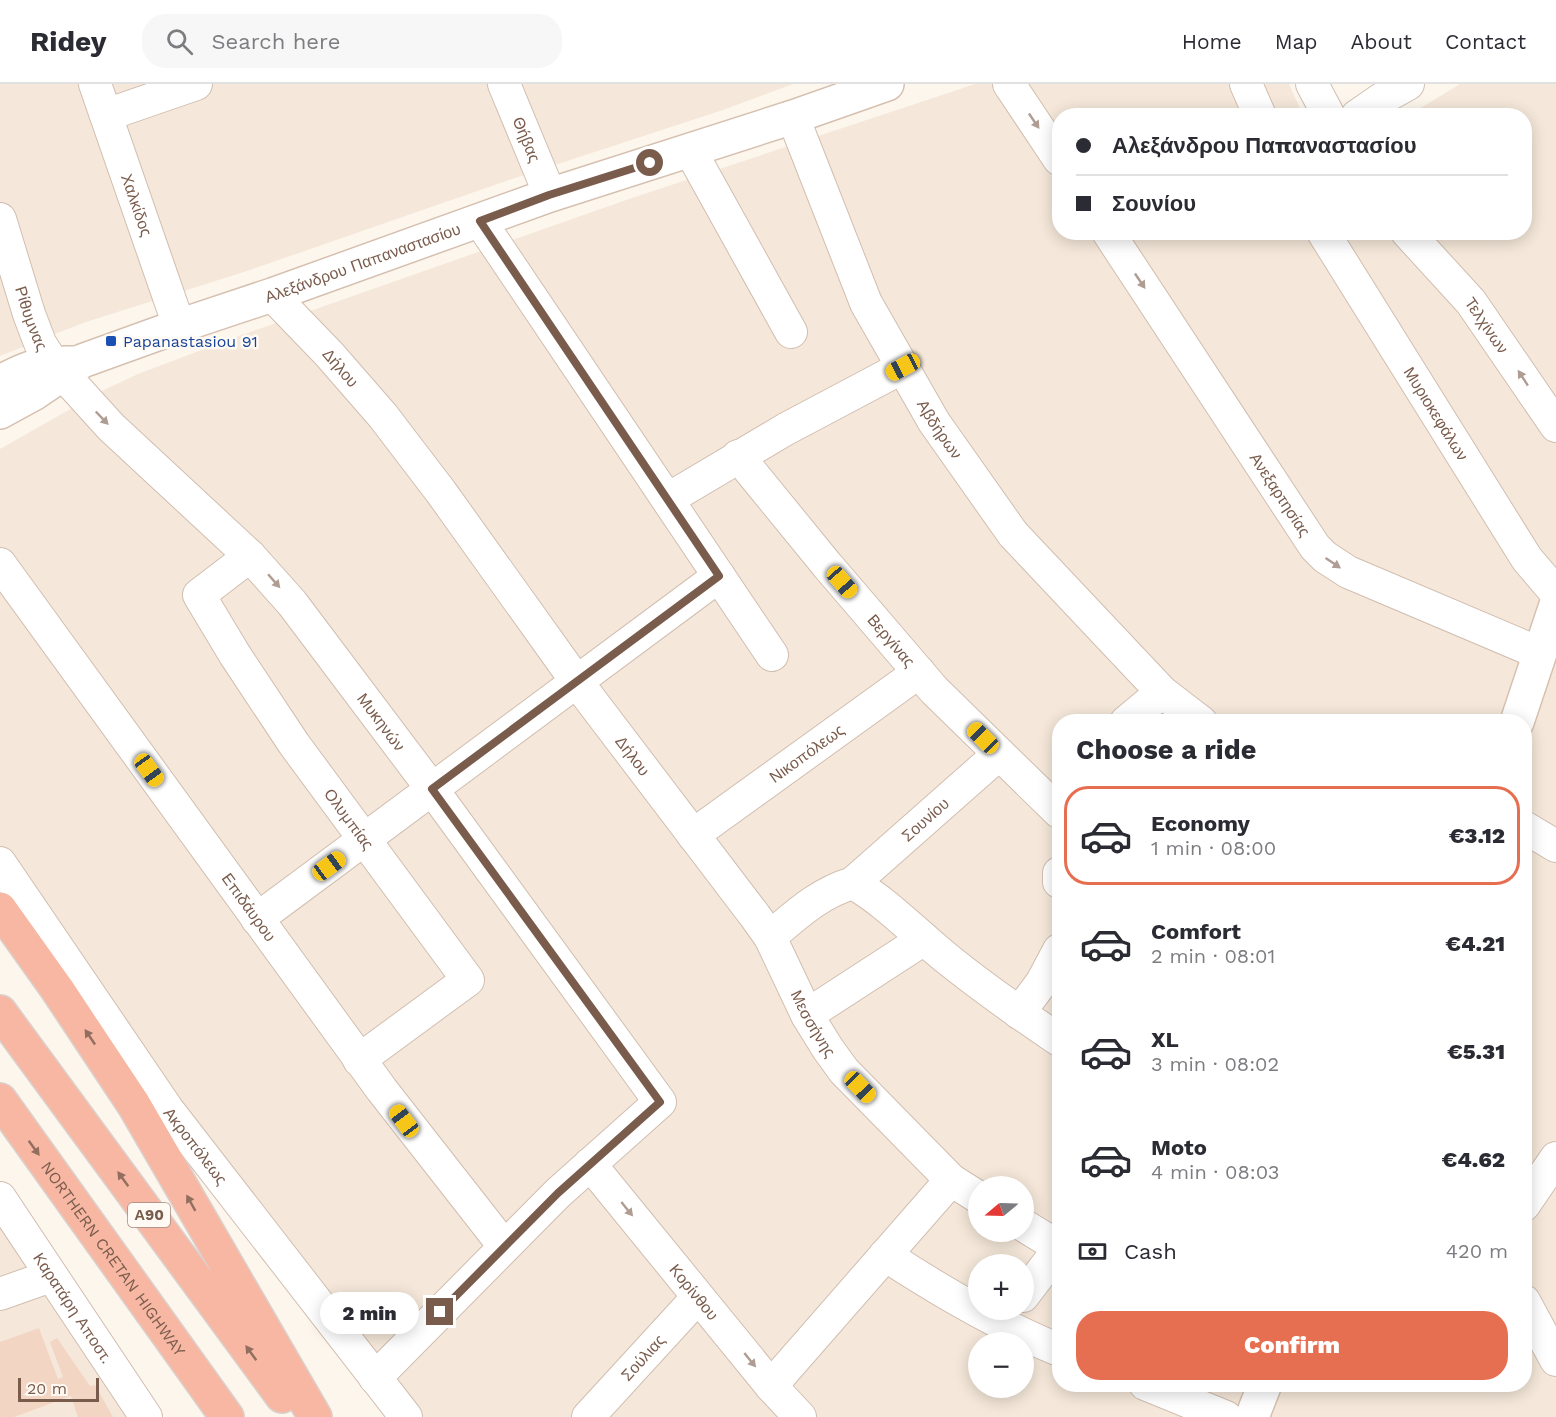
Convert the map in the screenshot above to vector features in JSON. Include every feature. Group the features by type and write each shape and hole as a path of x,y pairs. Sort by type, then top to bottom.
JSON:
{"highway":[{"path":"0,909 70,1008 134,1106 315,1417"},
{"name":"Α90","path":"0,1012 298,1417"},
{"name":"NORTHERN CRETAN HIGHWAY","path":"0,1100 227,1417"}],"main road":[{"name":"Αλεξάνδρου Παπαναστασίου","path":"0,382 22,371 64,367 272,296 549,195 793,117 845,91 886,84"},
{"name":"Αλεξάνδρου Παπαναστασίου","path":"0,412 64,367"},
{"path":"1520,714 1556,604"},
{"path":"1252,1417 1262,1392"}],"street":[{"name":"Χαλκίδος","path":"95,84 179,326"},
{"path":"106,115 196,84"},
{"name":"Θήβας","path":"504,84 549,195"},
{"path":"1009,84 1052,148"},
{"path":"1246,84 1256,108"},
{"path":"1312,84 1325,108"},
{"path":"1369,108 1408,84"},
{"name":"Αβδήρων","path":"793,117 866,303 934,422 1013,534 1162,692 1191,714"},
{"path":"690,150 791,332"},
{"name":"Ρίθυμνας","path":"0,219 40,343 64,367"},
{"path":"480,221 772,655"},
{"name":"Ανεξαρτησίας","path":"1113,240 1315,547 1325,557 1348,572 1539,653"},
{"name":"Μυριοκεφάλων","path":"1328,240 1527,560 1556,593"},
{"name":"Τελχίνων","path":"1414,240 1471,302 1556,426"},
{"name":"Δήλου","path":"272,296 329,354 383,416 441,492 577,682 770,937"},
{"name":"Μυκηνών","path":"64,367 111,427 250,556 309,624 660,1102 590,1164"},
{"path":"668,499 738,456 903,367"},
{"name":"Βεργίνας","path":"738,456 934,690 999,754 1052,793"},
{"name":"Ολυμπίας","path":"250,556 199,595 294,744 468,980 359,1060"},
{"name":"Επιδάυρου","path":"0,564 404,1121 504,1246"},
{"path":"257,919 719,576"},
{"name":"Νικοπόλεως","path":"693,835 919,672"},
{"path":"1136,714 1162,692"},
{"name":"Σουνίου","path":"853,883 999,754"},
{"path":"1532,832 1556,846"},
{"name":"Ακροπόλεως","path":"0,863 154,1092 406,1417"},
{"path":"770,937 810,904 836,888 853,883 871,893 949,960 1052,1035"},
{"name":"Μεσσήνης","path":"770,937 807,1015 844,1071 951,1180 968,1191"},
{"path":"807,1015 924,939"},
{"path":"1019,1013 1042,982 1052,963"},
{"path":"1532,1193 1556,1158"},
{"path":"375,1378 504,1246 590,1164"},
{"name":"Κορίνθου","path":"590,1164 771,1386 800,1417"},
{"path":"771,1386 951,1180"},
{"name":"Καρατάρη Αποστ.","path":"0,1198 146,1417"},
{"path":"1034,1232 1052,1244"},
{"path":"885,1256 917,1276 968,1299"},
{"path":"1034,1281 1052,1257"},
{"path":"0,1294 51,1276"},
{"name":"Σούλιας","path":"588,1417 698,1297"},
{"path":"1532,1316 1556,1360"},
{"path":"1013,1320 1052,1345"},
{"path":"1165,1392 1226,1417"}],"shaded area":[{"path":"0,84 793,84 723,110 509,180 247,271 83,323 0,356"},
{"path":"975,84 1289,84 1300,108 1052,108 1052,240 1532,240 1532,108 1421,108 1460,84 1556,84 1556,1417 422,1417 245,1190 0,847 0,449 102,391 138,374 236,337 629,199"},
{"path":"0,1217 134,1417 0,1417"}],"building":[{"path":"39,1328 58,1379 63,1377 50,1342 57,1338 90,1386 95,1385 113,1417 78,1417 71,1396 14,1417 0,1417 0,1342"}],"place":[{"name":"Papanastasiou 91","path":"111,341"}],"route":[{"path":"440,1312 558,1193 660,1102 432,789 719,576 480,221 549,195 650,163"}]}
